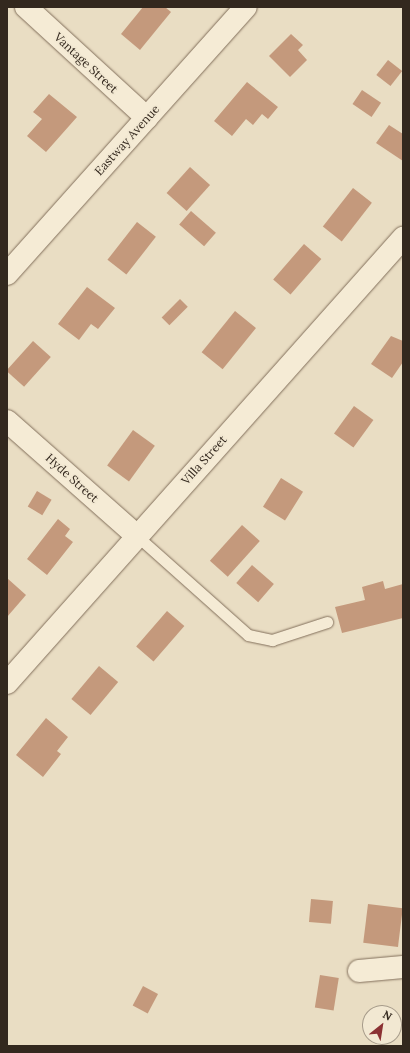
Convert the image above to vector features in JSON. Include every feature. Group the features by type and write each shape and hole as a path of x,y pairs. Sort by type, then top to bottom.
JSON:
{"street":[{"name":"Vantage Street","path":"26,7 147,118"},
{"name":"Eastway Avenue","path":"7,274 246,7"},
{"name":"Villa Street","path":"7,683 403,238"},
{"name":"Hyde Street","path":"7,421 137,536"},
{"path":"359,971 403,967"}],"lane":[{"path":"137,536 248,635 272,640 326,622"}],"building":[{"path":"143,7 165,7 171,12 140,50 121,34"},
{"path":"291,34 303,45 298,50 307,60 290,77 269,56"},
{"path":"388,60 402,71 390,86 376,75"},
{"path":"247,82 278,107 268,119 262,114 253,125 246,119 232,136 214,121"},
{"path":"362,90 381,103 372,117 352,104"},
{"path":"49,94 77,117 46,152 27,136 42,119 33,112"},
{"path":"389,125 403,134 403,161 376,143"},
{"path":"190,167 210,185 187,211 167,193"},
{"path":"353,188 372,203 342,241 323,227"},
{"path":"191,211 216,233 204,246 179,225"},
{"path":"137,222 156,237 126,275 107,260"},
{"path":"304,244 321,259 291,295 273,279"},
{"path":"87,287 115,308 98,329 91,324 79,340 58,324"},
{"path":"180,299 188,307 169,325 162,317"},
{"path":"235,311 256,328 223,369 202,352"},
{"path":"391,336 403,341 403,362 392,378 371,364"},
{"path":"33,341 51,357 24,387 7,370"},
{"path":"354,406 373,420 353,448 334,434"},
{"path":"133,430 155,446 129,481 107,466"},
{"path":"281,478 303,492 285,521 263,507"},
{"path":"37,491 52,500 42,515 28,506"},
{"path":"58,519 70,529 65,536 73,542 47,575 27,559"},
{"path":"242,525 260,541 228,577 210,561"},
{"path":"252,565 274,584 258,602 236,583"},
{"path":"7,578 26,595 7,617"},
{"path":"383,581 385,589 403,584 403,618 342,633 335,607 365,600 362,587"},
{"path":"167,611 184,626 154,662 136,646"},
{"path":"99,666 118,682 91,715 71,699"},
{"path":"46,718 68,737 57,751 61,754 43,777 16,755"},
{"path":"311,899 333,901 331,924 309,922"},
{"path":"368,904 403,908 398,947 363,943"},
{"path":"320,975 339,978 334,1011 315,1008"},
{"path":"143,986 158,994 148,1013 133,1005"}]}
